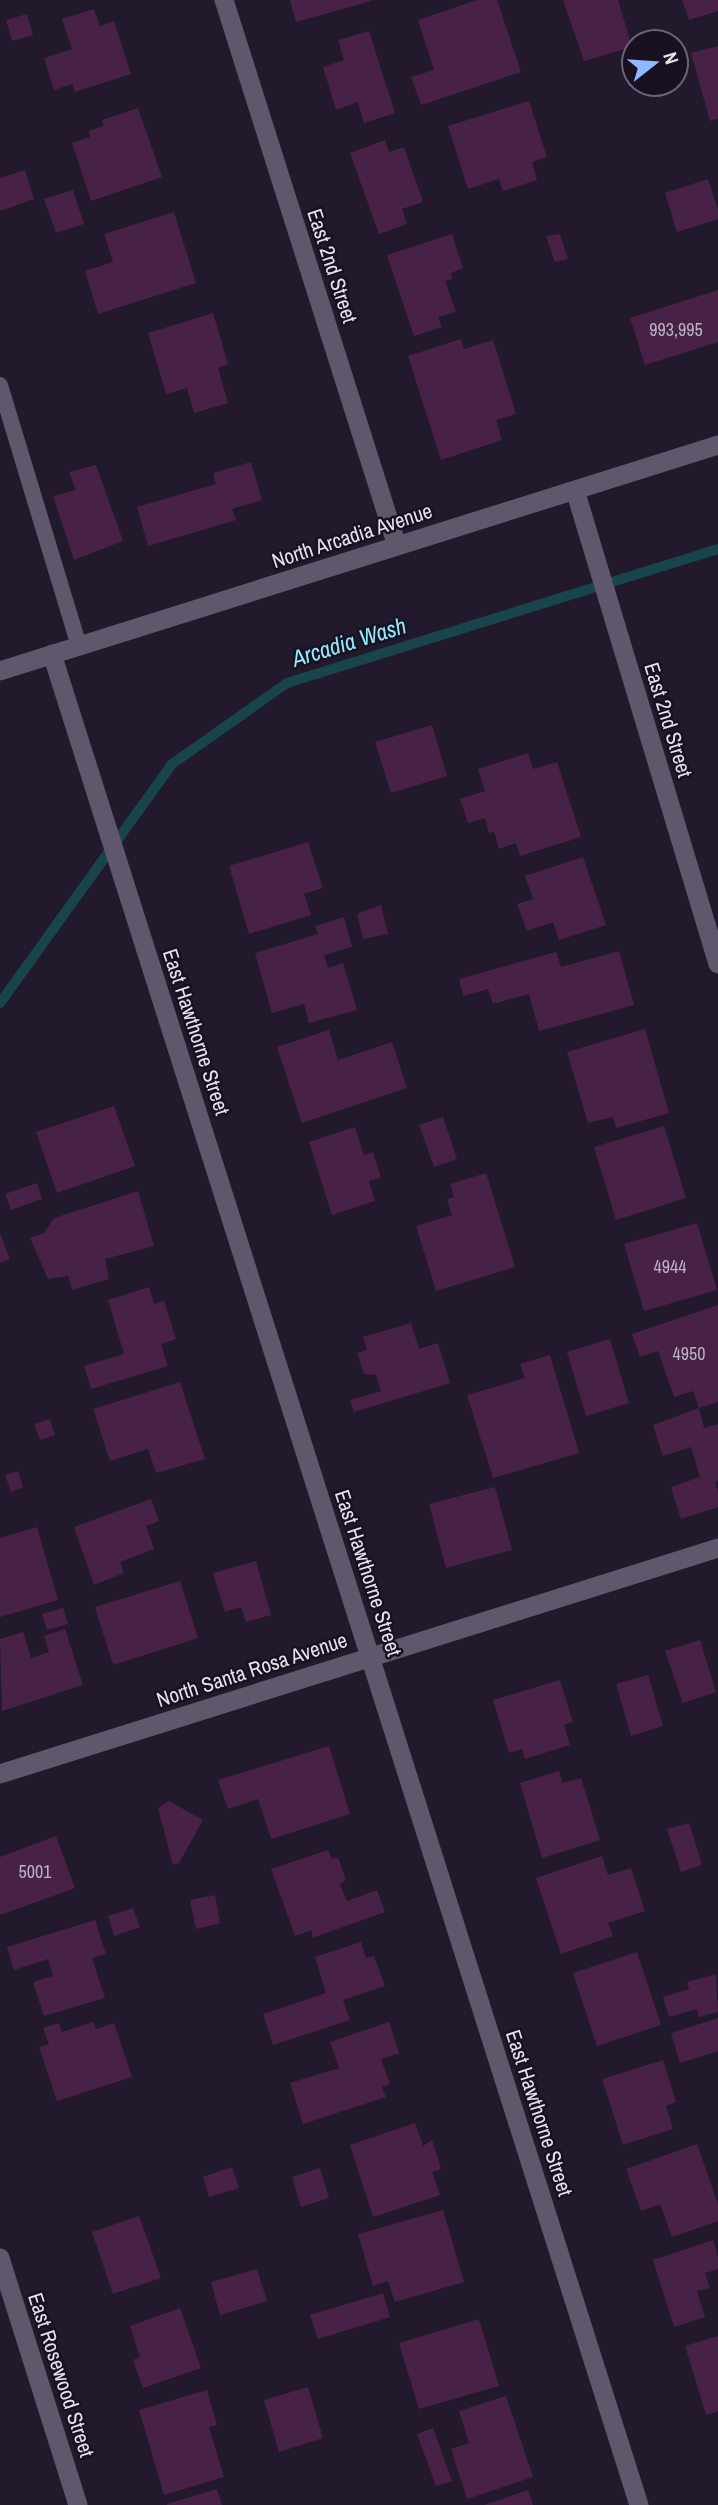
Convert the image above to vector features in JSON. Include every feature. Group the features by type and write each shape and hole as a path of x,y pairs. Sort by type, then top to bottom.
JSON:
{"street":[{"name":"East 2nd Street","path":"224,0 397,546"},
{"name":"North Arcadia Avenue","path":"0,671 718,445"},
{"name":"East 2nd Street","path":"575,490 718,964"},
{"name":"East Hawthorne Street","path":"52,654 639,2505"},
{"name":"North Santa Rosa Avenue","path":"0,1774 718,1548"},
{"name":"East Rosewood Street","path":"0,2258 78,2505"}],"lane":[{"path":"0,384 79,646"}],"building":[{"path":"290,0 371,0 371,1 296,22"},
{"path":"477,0 497,0 521,72 421,105 411,77 434,70 418,20"},
{"path":"563,0 618,0 626,28 620,28 620,50 584,61"},
{"path":"682,0 718,0 718,11 689,20"},
{"path":"94,9 100,26 114,21 131,74 75,92 72,84 54,90 44,58 72,49 62,19"},
{"path":"27,14 33,35 12,41 6,20"},
{"path":"369,31 395,113 364,123 358,102 336,110 323,67 344,60 338,40"},
{"path":"718,46 718,119 710,121 691,53"},
{"path":"529,101 547,157 532,162 537,180 503,191 499,179 468,189 448,126"},
{"path":"138,108 162,177 91,201 72,143 90,137 89,131 104,126 102,120"},
{"path":"385,140 389,152 404,147 423,202 402,209 407,224 379,234 350,153"},
{"path":"25,170 34,199 0,211 0,178"},
{"path":"708,179 718,210 718,219 677,232 665,193"},
{"path":"73,190 84,224 56,233 44,199"},
{"path":"174,212 196,283 98,314 85,271 113,262 104,234"},
{"path":"452,234 463,268 451,273 452,279 445,281 456,312 438,317 442,327 414,336 387,255"},
{"path":"560,234 568,259 555,262 546,236"},
{"path":"718,290 718,342 645,365 630,318"},
{"path":"213,313 228,364 218,368 228,403 194,413 187,388 166,394 148,333"},
{"path":"461,339 464,349 493,340 516,414 496,420 502,440 441,460 408,356"},
{"path":"251,462 262,500 232,509 236,520 148,546 137,507 216,484 213,473"},
{"path":"96,465 123,541 74,560 53,496 76,490 69,472"},
{"path":"432,725 447,776 391,793 375,742"},
{"path":"528,753 533,769 557,762 581,837 520,856 516,843 499,849 494,832 489,833 485,818 468,823 460,799 485,791 478,769"},
{"path":"308,842 323,888 304,894 311,915 249,934 229,866"},
{"path":"583,857 606,925 559,940 553,922 527,931 517,904 533,899 525,876"},
{"path":"381,905 388,934 363,939 357,914"},
{"path":"344,917 352,947 324,955 328,968 343,963 357,1010 309,1023 304,1004 272,1013 255,953 318,934 315,926"},
{"path":"619,951 634,1005 539,1031 529,994 493,1004 488,989 463,996 459,979 556,952 561,967"},
{"path":"645,1029 669,1113 616,1128 613,1117 588,1123 567,1052"},
{"path":"329,1030 338,1060 392,1042 407,1088 302,1123 277,1047"},
{"path":"114,1106 135,1166 57,1193 36,1132"},
{"path":"443,1117 457,1159 434,1167 419,1125"},
{"path":"664,1126 686,1198 616,1220 594,1147"},
{"path":"355,1127 364,1155 373,1152 381,1178 369,1181 375,1201 332,1215 309,1142"},
{"path":"486,1173 515,1267 436,1291 416,1226 452,1215 447,1199 454,1197 450,1184"},
{"path":"37,1183 42,1199 11,1210 5,1194"},
{"path":"138,1191 154,1246 105,1259 109,1279 72,1290 68,1276 48,1279 30,1238 44,1233 54,1218"},
{"path":"697,1223 717,1290 644,1311 624,1244"},
{"path":"0,1233 10,1259 0,1263"},
{"path":"149,1287 154,1304 164,1301 176,1339 161,1344 168,1366 91,1389 84,1366 124,1354 108,1300"},
{"path":"718,1305 718,1402 699,1408 693,1391 674,1397 658,1351 640,1357 632,1334"},
{"path":"411,1323 419,1349 438,1343 450,1383 354,1412 350,1400 381,1391 376,1375 364,1374 357,1353 367,1350 363,1337"},
{"path":"610,1339 629,1403 586,1416 567,1352"},
{"path":"550,1355 579,1453 493,1478 467,1395 525,1378 520,1364"},
{"path":"180,1382 205,1459 156,1473 148,1449 110,1461 93,1409"},
{"path":"699,1408 704,1428 718,1424 718,1481 715,1482 718,1507 681,1519 671,1487 700,1477 691,1447 663,1456 653,1425"},
{"path":"50,1419 55,1435 40,1440 34,1424"},
{"path":"18,1471 23,1487 11,1492 5,1475"},
{"path":"495,1487 512,1550 446,1568 429,1504"},
{"path":"151,1499 159,1521 146,1526 154,1549 120,1562 124,1573 94,1585 74,1527"},
{"path":"37,1527 58,1600 0,1617 0,1538"},
{"path":"256,1561 271,1615 246,1622 241,1607 225,1612 213,1573"},
{"path":"180,1581 198,1638 113,1665 95,1607"},
{"path":"63,1608 68,1624 47,1630 42,1614"},
{"path":"65,1629 83,1685 2,1711 0,1639 23,1632 31,1658 49,1652 44,1636"},
{"path":"700,1640 716,1692 683,1703 665,1651"},
{"path":"648,1675 663,1726 631,1736 616,1684"},
{"path":"560,1680 573,1722 564,1725 570,1745 525,1759 522,1749 509,1753 493,1700"},
{"path":"329,1746 350,1814 271,1839 258,1799 228,1809 218,1780"},
{"path":"559,1771 563,1783 581,1778 600,1840 542,1858 520,1783"},
{"path":"169,1801 203,1820 179,1863 173,1865 158,1808"},
{"path":"689,1823 702,1865 681,1872 667,1829"},
{"path":"56,1836 75,1888 0,1915 0,1857"},
{"path":"328,1850 332,1859 338,1857 346,1880 340,1884 347,1901 377,1890 385,1912 312,1938 312,1930 295,1936 271,1869"},
{"path":"602,1856 608,1875 631,1868 645,1911 608,1923 613,1936 561,1954 536,1878"},
{"path":"215,1895 220,1923 196,1929 190,1900"},
{"path":"133,1908 140,1927 114,1936 108,1916"},
{"path":"95,1920 106,1954 92,1958 105,1998 44,2016 33,1982 53,1976 48,1959 14,1970 7,1947"},
{"path":"361,1942 366,1958 374,1956 385,1986 343,2000 350,2020 273,2045 263,2014 326,1993 315,1957"},
{"path":"637,1952 661,2025 597,2046 573,1973"},
{"path":"716,1974 718,2012 699,2017 697,2009 669,2017 663,1997 689,1989 687,1982"},
{"path":"718,2018 718,2051 680,2063 671,2033"},
{"path":"93,2022 96,2029 114,2023 132,2077 57,2101 39,2047 49,2044 43,2028 59,2023 62,2032"},
{"path":"389,2022 399,2053 381,2059 390,2084 382,2087 386,2097 303,2124 290,2083 339,2068 330,2042"},
{"path":"663,2060 676,2102 666,2106 673,2129 623,2145 602,2079"},
{"path":"415,2123 423,2146 432,2140 441,2169 432,2172 440,2195 373,2217 350,2145"},
{"path":"697,2144 718,2204 718,2221 672,2237 660,2204 641,2211 626,2169"},
{"path":"232,2167 239,2188 209,2197 203,2177"},
{"path":"320,2168 329,2198 301,2207 292,2177"},
{"path":"443,2210 464,2282 395,2302 388,2281 373,2286 358,2234"},
{"path":"139,2216 161,2278 113,2294 92,2232"},
{"path":"713,2240 718,2269 705,2273 710,2288 697,2291 705,2317 674,2327 653,2260"},
{"path":"257,2269 267,2301 220,2315 211,2282"},
{"path":"383,2293 390,2317 318,2339 310,2315"},
{"path":"180,2308 201,2368 143,2388 133,2360 140,2357 130,2326"},
{"path":"479,2319 499,2386 419,2409 399,2343"},
{"path":"718,2336 718,2411 706,2415 685,2346"},
{"path":"308,2387 323,2438 279,2452 264,2400"},
{"path":"207,2390 217,2425 209,2427 224,2477 164,2495 139,2410"},
{"path":"506,2396 533,2477 467,2499 451,2449 469,2443 459,2411"},
{"path":"433,2428 452,2481 436,2486 417,2434"},
{"path":"217,2489 222,2505 167,2505 167,2504"},
{"path":"528,2490 533,2505 484,2505"}],"waterway":[{"name":"Arcadia Wash","path":"0,1003 172,764 287,683 718,549"}]}
